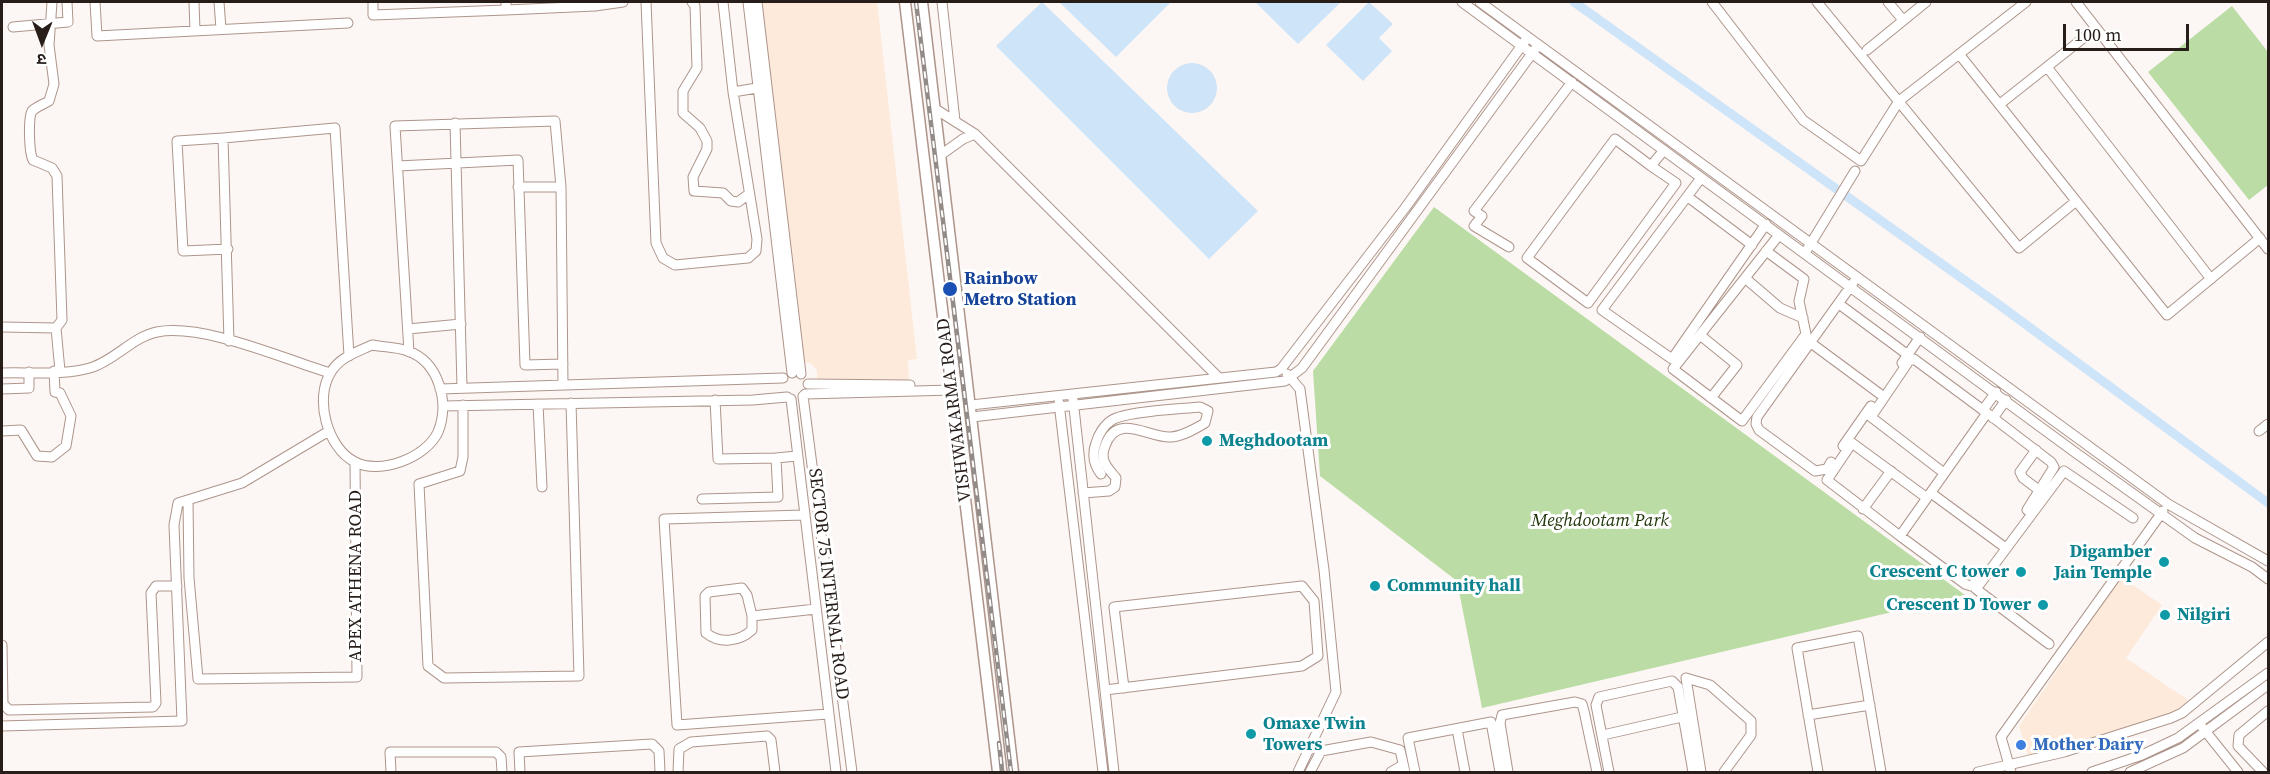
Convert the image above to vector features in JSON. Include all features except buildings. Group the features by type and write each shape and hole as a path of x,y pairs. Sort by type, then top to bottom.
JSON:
{"main road":[{"name":"VISHWAKARMA ROAD","path":"905,2 998,772"},
{"name":"VISHWAKARMA ROAD","path":"922,2 937,110 1013,772"},
{"path":"982,640 988,642 998,637"},
{"path":"986,673 992,667 1001,668"}],"street":[{"path":"2,431 21,429 37,456 52,457 66,446 71,416 60,393 55,392 56,327 62,320 57,176 52,168 33,160 30,148 30,114 49,101 54,84 49,45 52,2"},
{"path":"13,27 68,22 68,2"},
{"path":"95,2 97,36 348,23"},
{"path":"194,2 195,31"},
{"path":"219,2 221,29"},
{"path":"373,2 373,15 506,6 595,6 623,2"},
{"path":"646,2 658,252 675,265 748,258 756,251 757,239 733,92 723,2"},
{"path":"692,2 695,6 697,68 683,91 681,102 683,113 700,128 707,141 707,149 693,177 694,191 723,193 731,201 738,202 749,194"},
{"path":"748,2 792,375 805,391"},
{"path":"757,2 792,375"},
{"path":"942,2 955,121"},
{"path":"1462,2 2161,514 2195,538 2252,567 2268,579"},
{"path":"1480,2 1812,242 2168,504 2268,561"},
{"path":"1712,2 1803,120 1862,161 1899,101 2026,2"},
{"path":"1817,2 2019,248 2076,202"},
{"path":"1888,2 1903,20"},
{"path":"1867,50 1926,2"},
{"path":"2076,2 2268,249"},
{"path":"2000,105 2096,28"},
{"path":"971,405 1276,372 1281,369 1405,208 1528,36"},
{"path":"972,417 1285,381 1292,377 1309,358 1539,44"},
{"path":"1959,54 2167,315 2260,238"},
{"path":"931,65 949,63"},
{"path":"2047,67 2211,279"},
{"path":"1509,247 1474,226 1482,216 1474,212 1572,82"},
{"path":"733,92 757,88"},
{"path":"937,110 975,134 1218,377"},
{"path":"409,352 395,126 555,121 561,187 563,385"},
{"path":"455,123 462,387"},
{"path":"228,249 183,251 177,141 334,128 350,356"},
{"path":"942,154 975,134"},
{"path":"223,138 229,341"},
{"path":"1615,139 1651,166 1676,183 1588,303 1527,258 1615,139"},
{"path":"1638,156 1650,140"},
{"path":"1651,166 1664,150"},
{"path":"398,166 518,160 525,365 563,364"},
{"path":"1805,253 1856,171"},
{"path":"1701,178 1602,310 1672,359 1766,224"},
{"path":"518,187 561,187"},
{"path":"1688,198 1752,245"},
{"path":"1766,251 1804,279 1800,301 1806,334 1742,422 1673,369 1766,251 1779,235"},
{"path":"1858,276 1757,417 1756,424 1759,430 1815,471 1822,472 1827,469 1920,337"},
{"path":"1745,278 1780,308 1803,318"},
{"path":"1839,304 1908,355"},
{"path":"408,329 461,324"},
{"path":"2,327 56,327"},
{"path":"2,373 92,367 146,335 160,332 188,332 229,341 330,373"},
{"path":"1700,335 1737,365 1711,398"},
{"path":"1811,343 1880,394"},
{"path":"372,345 409,352 432,368 444,406 437,434 412,459 386,466 355,462 344,453 329,431 324,400 330,373 342,359 350,356 372,345"},
{"path":"1944,473 1874,420 1872,413 1909,361 1914,359 2036,450 2054,467 2040,491 2003,546 1976,584 1971,586 1863,509 1827,480 1849,445 1856,444 1891,471 2003,546"},
{"path":"1281,369 1292,377 1300,389 1324,570 1336,692 1298,772"},
{"path":"2,389 29,388 29,372"},
{"path":"440,389 792,375"},
{"name":"SECTOR 75 INTERNAL ROAD","path":"792,375 782,390 789,398 836,772"},
{"path":"625,383 626,402"},
{"path":"444,406 753,400 789,398 805,391 952,387"},
{"name":"SECTOR 75 INTERNAL ROAD","path":"805,391 852,772"},
{"path":"1988,414 1996,392"},
{"path":"1072,393 1114,772"},
{"path":"1058,395 1103,772"},
{"path":"715,400 718,459 797,456"},
{"path":"1900,536 1988,414 2006,400"},
{"path":"463,405 463,457 460,471 419,484 428,666 444,678 579,676 571,403"},
{"path":"538,404 542,487"},
{"path":"1103,474 1093,454 1097,440 1112,420 1200,407 1208,411 1209,416 1205,423 1180,435 1160,436 1126,429 1110,437 1103,452 1103,474 1098,486 1103,491"},
{"path":"1149,413 1152,424 1149,432"},
{"path":"2259,431 2268,424"},
{"path":"2,726 182,721 177,586 176,510 178,503 242,483 329,431"},
{"path":"2036,450 2020,472 2023,478 2040,491"},
{"path":"2049,644 1976,589 2076,453"},
{"path":"702,499 778,497 776,458"},
{"name":"APEX ATHENA ROAD","path":"188,500 189,578 198,679 357,676 355,462"},
{"path":"1863,509 1891,471"},
{"path":"2064,471 2133,518"},
{"path":"1082,478 1103,474 1116,478 1113,490 1083,493"},
{"path":"2010,769 2001,737 2168,504"},
{"path":"804,514 664,519 677,725 828,714"},
{"path":"2,645 3,704 9,710 153,707 156,703 151,593 156,586 177,586"},
{"path":"1105,690 1124,688 1302,666 1318,656 1314,601 1302,586 1114,607 1124,688"},
{"path":"742,588 747,595 752,616 752,630 746,635 735,640 715,640 706,633 705,596 709,592 742,588"},
{"path":"1082,596 1094,594"},
{"path":"752,616 816,609"},
{"path":"1818,772 1797,648 1858,636 1881,772"},
{"path":"1978,772 2010,769 2182,713 2268,642"},
{"path":"2092,772 2142,755 2199,724 2268,673"},
{"path":"1701,772 1686,678 1710,685 1751,721 1751,735 1724,772"},
{"path":"1609,772 1596,705 1599,697 1672,681 1678,687 1693,772"},
{"path":"2130,772 2183,748 2268,685"},
{"path":"1508,772 1501,730 1502,715 1575,702 1582,704 1597,772"},
{"path":"1808,715 1870,705"},
{"path":"2268,711 2239,735 2237,740 2238,746 2261,770 2268,762"},
{"path":"1603,735 1682,717"},
{"path":"1415,772 1408,738 1491,722 1500,772"},
{"path":"2199,724 2238,772"},
{"path":"1457,729 1465,772"},
{"path":"678,772 679,749 691,742 767,736 771,740 775,772"},
{"path":"1310,772 1321,752 1371,742 1400,750 1404,769 1391,772"},
{"path":"520,772 519,752 652,744 659,751 660,772"},
{"path":"391,772 390,752 495,752 501,757 502,772"}],"shaded area":[{"path":"760,2 877,2 917,359 908,360 909,382 817,386 817,371 812,364 803,361"},
{"path":"2121,577 2162,605 2126,658 2188,700 2181,711 2029,759 2019,726"}],"green space":[{"path":"2232,6 2268,52 2268,185 2249,200 2148,72"},
{"name":"Meghdootam Park","path":"1434,207 1965,595 1482,708 1457,581 1320,476 1313,371"}],"water":[{"path":"1042,2 1258,211 1209,259 996,46"},
{"path":"1059,2 1171,2 1116,57"},
{"path":"1255,2 1341,2 1298,44"},
{"path":"1369,2 1393,24 1379,38 1392,51 1363,81 1326,45"},
{"path":"1187,63 1197,63 1210,70 1217,83 1217,93 1210,106 1197,113 1187,113 1178,109 1171,102 1167,93 1167,83 1171,74 1178,67"}],"waterway":[{"path":"1574,2 1998,304 2268,503"}],"railway":[{"path":"916,2 1011,772"},
{"path":"999,743 1002,772"}],"place":[{"name":"Rainbow Metro Station","path":"950,289"},
{"name":"Meghdootam","path":"1207,441"},
{"name":"Digamber Jain Temple","path":"2164,562"},
{"name":"Crescent C tower","path":"2021,572"},
{"name":"Community hall","path":"1375,586"},
{"name":"Crescent D Tower","path":"2043,605"},
{"name":"Nilgiri","path":"2165,615"},
{"name":"Omaxe Twin Towers","path":"1251,734"},
{"name":"Mother Dairy","path":"2021,745"}]}
